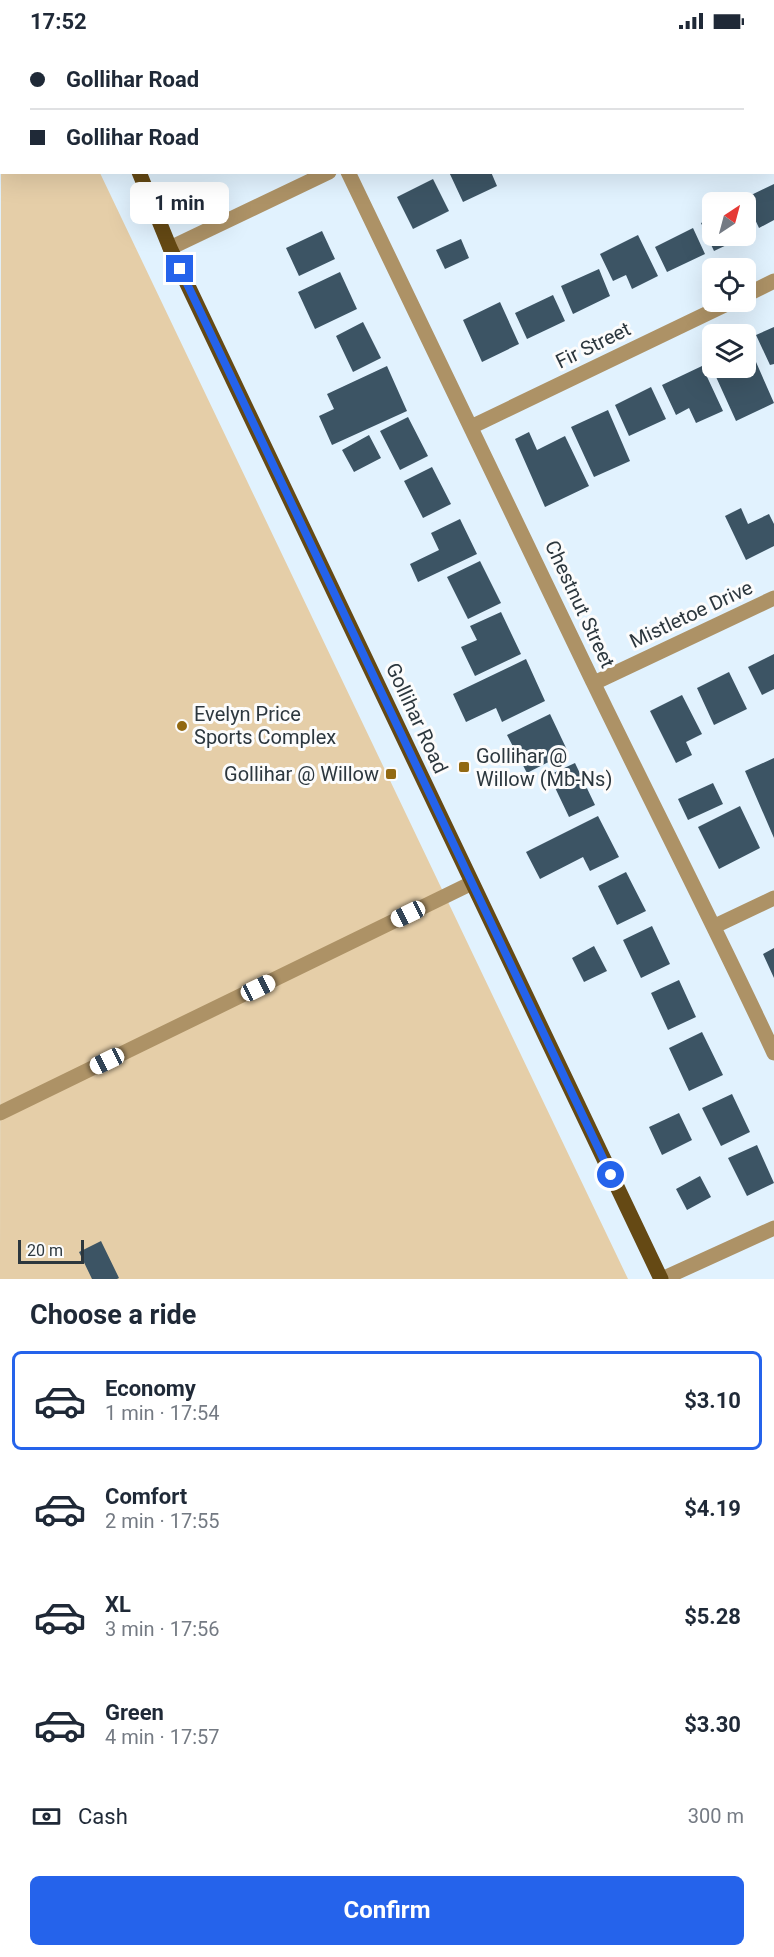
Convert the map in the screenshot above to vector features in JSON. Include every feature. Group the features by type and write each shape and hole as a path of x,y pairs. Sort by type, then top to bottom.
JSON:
{"main road":[{"name":"Gollihar Road","path":"140,174 170,248 661,1279"}],"street":[{"path":"170,248 325,174"},
{"name":"Chestnut Street","path":"349,174 473,426 594,683 715,926 774,1053"},
{"path":"756,290 774,281"},
{"name":"Fir Street","path":"473,426 710,312"},
{"name":"Mistletoe Drive","path":"594,683 774,598"},
{"path":"0,1113 472,883"},
{"path":"715,926 774,898"},
{"path":"661,1279 774,1228"}],"shaded area":[{"name":"Evelyn Price Sports Complex","path":"1,174 100,174 628,1279 0,1279"}],"building":[{"path":"450,174 492,174 497,186 463,202"},
{"path":"433,179 449,211 413,229 397,197"},
{"path":"774,184 774,220 759,228 756,222 756,193"},
{"path":"693,228 705,254 667,272 655,247"},
{"path":"322,231 335,259 299,276 286,248"},
{"path":"638,235 658,276 632,289 626,275 613,281 600,254"},
{"path":"461,239 469,258 445,269 436,250"},
{"path":"712,246 725,246 714,251"},
{"path":"599,269 610,296 573,314 561,286"},
{"path":"340,272 357,309 315,329 298,292"},
{"path":"553,295 565,321 527,339 515,313"},
{"path":"500,302 519,344 482,362 463,320"},
{"path":"363,322 381,358 353,372 336,336"},
{"path":"774,327 774,364 770,365 756,335"},
{"path":"756,362 774,403 736,421 717,378 756,378"},
{"path":"387,366 407,411 332,445 319,416 334,409 327,394"},
{"path":"702,366 702,378 708,378 723,411 696,423 689,408 676,415 662,385"},
{"path":"651,387 666,419 629,436 615,405"},
{"path":"608,410 630,461 594,477 571,427"},
{"path":"408,417 428,456 400,470 380,431"},
{"path":"529,432 537,450 565,436 589,486 545,507 515,439"},
{"path":"369,435 381,458 354,472 342,450"},
{"path":"432,467 451,504 423,518 404,481"},
{"path":"741,508 748,524 769,514 774,524 774,546 746,560 725,516"},
{"path":"460,519 477,554 418,582 410,564 439,550 431,533"},
{"path":"480,561 501,603 468,619 447,577"},
{"path":"501,612 521,654 475,676 461,647 477,640 470,626"},
{"path":"774,654 774,689 762,695 748,667"},
{"path":"526,659 545,701 502,722 496,708 466,722 453,694"},
{"path":"729,672 747,709 714,725 697,688"},
{"path":"682,695 702,734 686,742 692,755 676,763 650,711"},
{"path":"550,714 568,752 527,773 507,735"},
{"path":"774,758 774,838 745,771"},
{"path":"575,763 595,805 569,817 549,775"},
{"path":"713,783 723,804 688,820 678,799"},
{"path":"740,806 760,848 719,869 698,827"},
{"path":"598,816 619,857 590,871 583,857 540,879 526,852"},
{"path":"626,872 646,911 617,925 598,886"},
{"path":"652,926 670,964 641,978 623,940"},
{"path":"594,946 607,971 584,982 572,958"},
{"path":"774,948 774,978 763,954"},
{"path":"679,980 696,1017 668,1030 651,993"},
{"path":"702,1032 723,1075 689,1091 669,1048"},
{"path":"732,1094 750,1132 721,1146 702,1108"},
{"path":"679,1113 692,1140 662,1155 649,1127"},
{"path":"757,1145 774,1183 747,1196 728,1158"},
{"path":"700,1176 711,1197 687,1210 676,1189"},
{"path":"101,1241 119,1278 117,1279 92,1279 79,1252"}],"place":[{"name":"Evelyn Price Sports Complex","path":"182,726"},
{"name":"Gollihar @ Willow (Mb-Ns)","path":"464,767"},
{"name":"Gollihar @ Willow","path":"391,774"}],"route":[{"path":"180,269 611,1175"}]}
